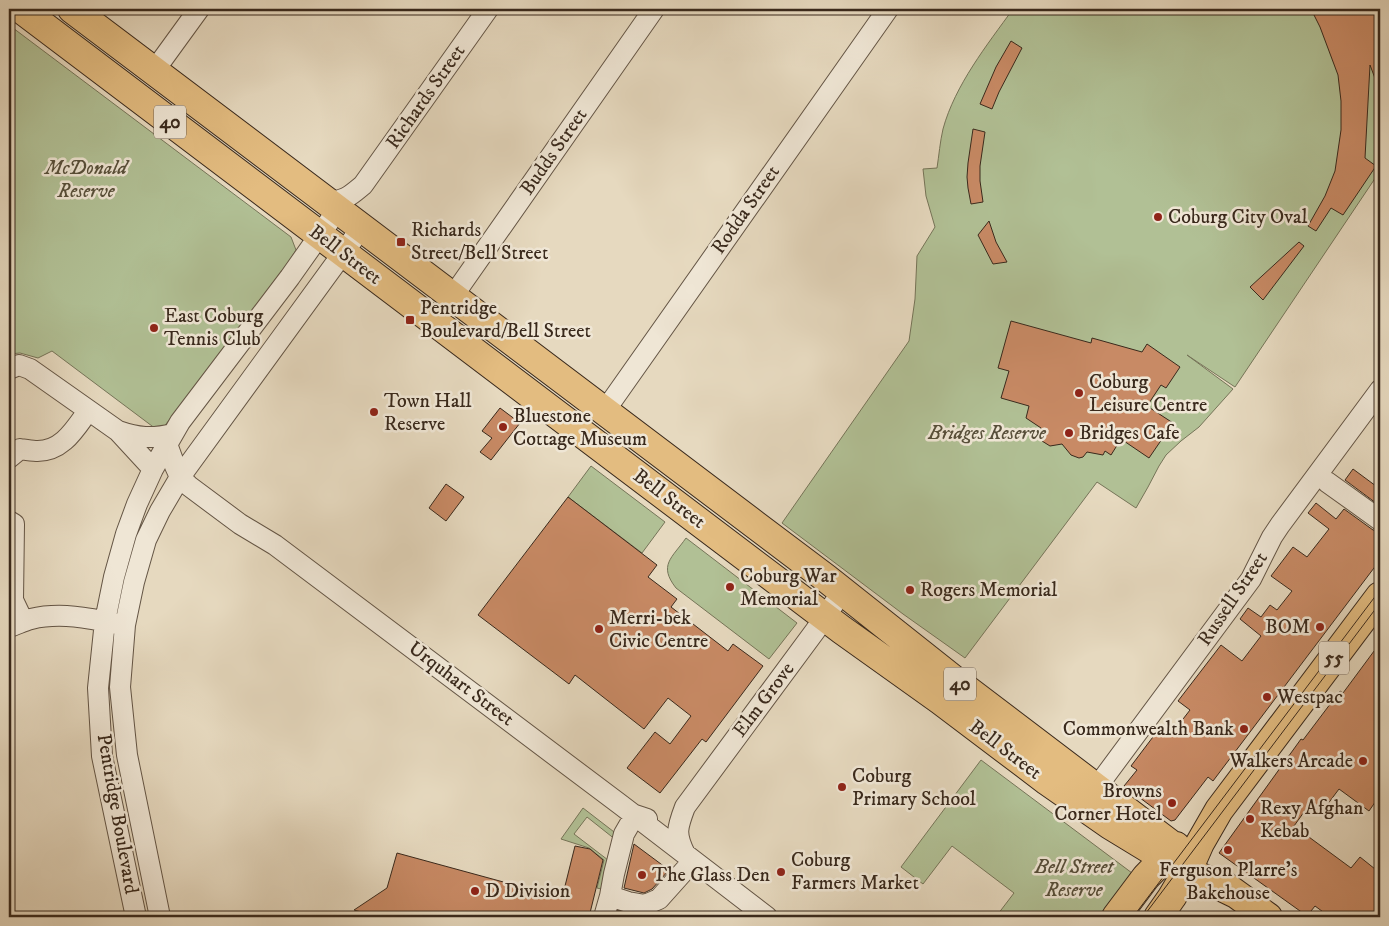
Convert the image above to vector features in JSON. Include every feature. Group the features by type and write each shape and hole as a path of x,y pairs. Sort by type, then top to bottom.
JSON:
{"highway":[{"name":"Bell Street","path":"21,9 825,617 946,690 1089,797 1268,917"},
{"name":"Bell Street","path":"72,9 842,592 946,690"},
{"name":"55","path":"1158,917 1172,897 1180,859 1380,596"},
{"name":"55","path":"1116,917 1146,877 1180,859"}],"street":[{"path":"154,71 199,9"},
{"name":"Richards Street","path":"363,185 338,201 346,215 355,206 363,185 488,9"},
{"name":"Budds Street","path":"453,296 654,9"},
{"name":"Rodda Street","path":"604,412 888,9"},
{"name":"Pentridge Boulevard","path":"136,917 102,756 98,688 105,621 114,577 126,534 137,504 154,468 180,422 320,236 346,215"},
{"name":"Pentridge Boulevard","path":"160,917 127,755 120,687 125,625 134,582 146,540 180,476 343,253 346,215"},
{"path":"9,369 19,365 30,369 118,431 154,468"},
{"name":"Russell Street","path":"1089,797 1251,579 1272,537 1380,390"},
{"path":"9,458 20,449 37,451 58,446 68,438 88,411"},
{"path":"118,431 145,438 158,437 170,439"},
{"name":"Urquhart Street","path":"170,439 175,466 180,476 218,509 275,545 635,815 767,917"},
{"path":"1327,482 1380,520"},
{"path":"9,521 14,524 13,600 16,624 49,615 58,615 125,625"},
{"name":"Elm Grove","path":"689,857 678,840 678,824 685,807 816,632 842,592"},
{"path":"98,688 120,687"},
{"name":"Elm Grove","path":"635,815 651,820 665,820 685,807"},
{"path":"604,917 624,834 635,815"},
{"path":"610,896 646,905 659,900 689,857"}],"green space":[{"name":"Bridges Reserve","path":"1013,9 1380,9 1380,171 1235,387 1187,355 1233,389 1199,427 1166,455 1136,508 1097,482 965,658 782,523 909,341 915,299 917,256 935,227 926,196 923,169 937,168 943,129 955,97 973,66"},
{"name":"McDonald Reserve","path":"9,25 291,237 296,250 160,432 52,351 38,358 20,353 9,354"},
{"path":"591,466 665,522 642,553 568,497"},
{"path":"686,538 797,623 769,659 676,588 668,573 669,562"},
{"name":"Bell Street Reserve","path":"981,760 1132,873 1098,917 1003,917 998,914 1014,893 952,846 923,884 901,867"},
{"path":"583,808 618,835 616,840 587,817 574,834 608,860 601,889 597,888 604,860 589,848 561,839"}],"building":[{"path":"1311,9 1380,9 1380,89 1370,65 1365,158 1376,166 1343,215 1331,208 1316,231 1308,226 1325,196 1335,171 1341,130 1341,101 1338,75 1320,27"},
{"path":"1011,41 1022,48 992,109 980,104 996,67"},
{"path":"973,129 985,132 980,166 983,202 971,204 967,177"},
{"path":"989,221 996,242 1007,262 993,264 978,235"},
{"path":"1299,242 1304,246 1263,300 1250,287"},
{"name":"Coburg Leisure Centre","path":"1011,321 1091,343 1092,338 1142,352 1147,344 1180,367 1166,388 1161,385 1147,406 1173,423 1149,458 1121,439 1111,455 1105,451 1103,455 1087,452 1083,457 1079,458 1071,455 1062,444 1050,446 1042,441 1041,428 1026,418 1029,406 1001,398 1009,371 998,368"},
{"path":"500,408 520,423 491,460 480,452 492,438 482,431"},
{"path":"1353,469 1380,489 1380,506 1345,480"},
{"path":"446,484 464,497 446,521 429,508"},
{"name":"Merri-bek Civic Centre","path":"568,497 657,565 648,577 677,599 671,607 728,651 733,644 763,666 706,742 702,739 660,793 627,768 655,732 670,744 691,716 668,698 644,729 575,675 569,684 478,615"},
{"path":"1316,503 1336,519 1344,509 1373,530 1380,532 1380,560 1213,781 1208,777 1175,820 1171,821 1124,786 1137,770 1131,766 1162,725 1173,732 1190,710 1178,701 1221,645 1242,661 1261,636 1240,619 1248,608 1261,617 1270,605 1277,610 1292,591 1271,576 1293,547 1307,557 1329,529 1308,513"},
{"path":"1380,643 1380,795 1369,811 1339,789 1321,813 1309,805 1294,826 1351,868 1360,857 1380,873 1380,917 1330,917 1315,906 1307,916 1219,853 1301,739 1303,740 1340,691 1343,693"},
{"path":"634,844 669,870 652,889 644,893 624,888"},
{"name":"D Division","path":"575,846 590,849 603,860 589,917 379,917 354,910 387,888 397,853 562,898"}],"tram line":[{"path":"1133,917 1380,590"},
{"path":"1143,917 1380,603"}],"place":[{"name":"Coburg City Oval","path":"1158,217"},
{"name":"Richards Street/Bell Street","path":"401,242"},
{"name":"Pentridge Boulevard/Bell Street","path":"410,320"},
{"name":"East Coburg Tennis Club","path":"154,328"},
{"name":"Coburg Leisure Centre","path":"1079,393"},
{"name":"Town Hall Reserve","path":"374,412"},
{"name":"Bluestone Cottage Museum","path":"503,427"},
{"name":"Bridges Cafe","path":"1069,433"},
{"name":"Coburg War Memorial","path":"730,587"},
{"name":"Rogers Memorial","path":"910,590"},
{"name":"BOM","path":"1320,627"},
{"name":"Merri-bek Civic Centre","path":"599,629"},
{"name":"Westpac","path":"1267,697"},
{"name":"Commonwealth Bank","path":"1244,729"},
{"name":"Walkers Arcade","path":"1363,761"},
{"name":"Coburg Primary School","path":"842,787"},
{"name":"Browns Corner Hotel","path":"1172,803"},
{"name":"Rexy Afghan Kebab","path":"1250,819"},
{"name":"Ferguson Plarre's Bakehouse","path":"1228,850"},
{"name":"Coburg Farmers Market","path":"781,872"},
{"name":"The Glass Den","path":"642,875"},
{"name":"D Division","path":"475,891"}]}
